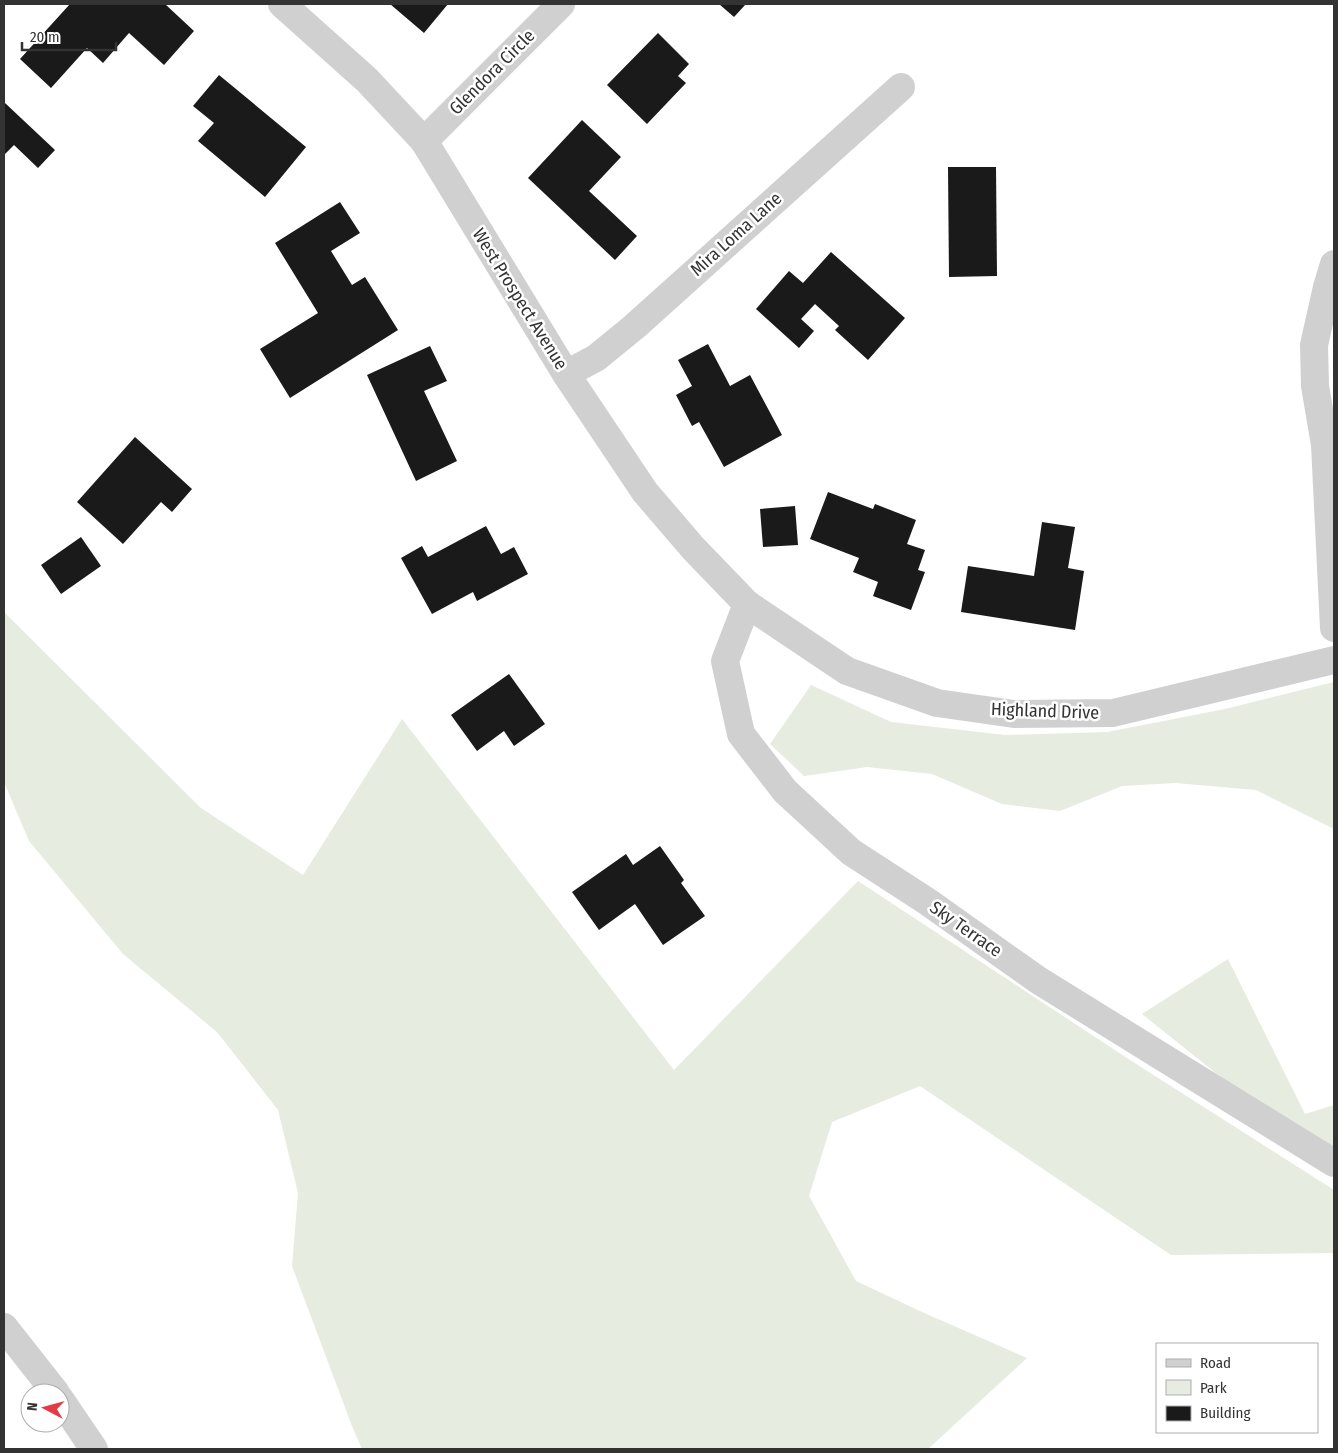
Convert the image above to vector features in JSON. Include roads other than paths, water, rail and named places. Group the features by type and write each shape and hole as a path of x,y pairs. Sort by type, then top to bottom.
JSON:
{"street":[{"name":"West Prospect Avenue","path":"282,4 367,80 424,141 566,374 645,492 692,548 747,604"},
{"name":"Glendora Circle","path":"424,141 560,4"},
{"name":"Mira Loma Lane","path":"566,374 596,358 634,327 901,87"},
{"path":"1334,264 1314,346 1315,386 1326,445 1334,628"},
{"name":"Highland Drive","path":"747,604 846,671 937,703 1014,714 1113,713 1334,660"},
{"name":"Sky Terrace","path":"747,604 725,661 742,734 785,791 851,852 928,902 1038,980 1334,1163"},
{"path":"4,1327 48,1383"},
{"path":"70,1413 94,1449"}]}
